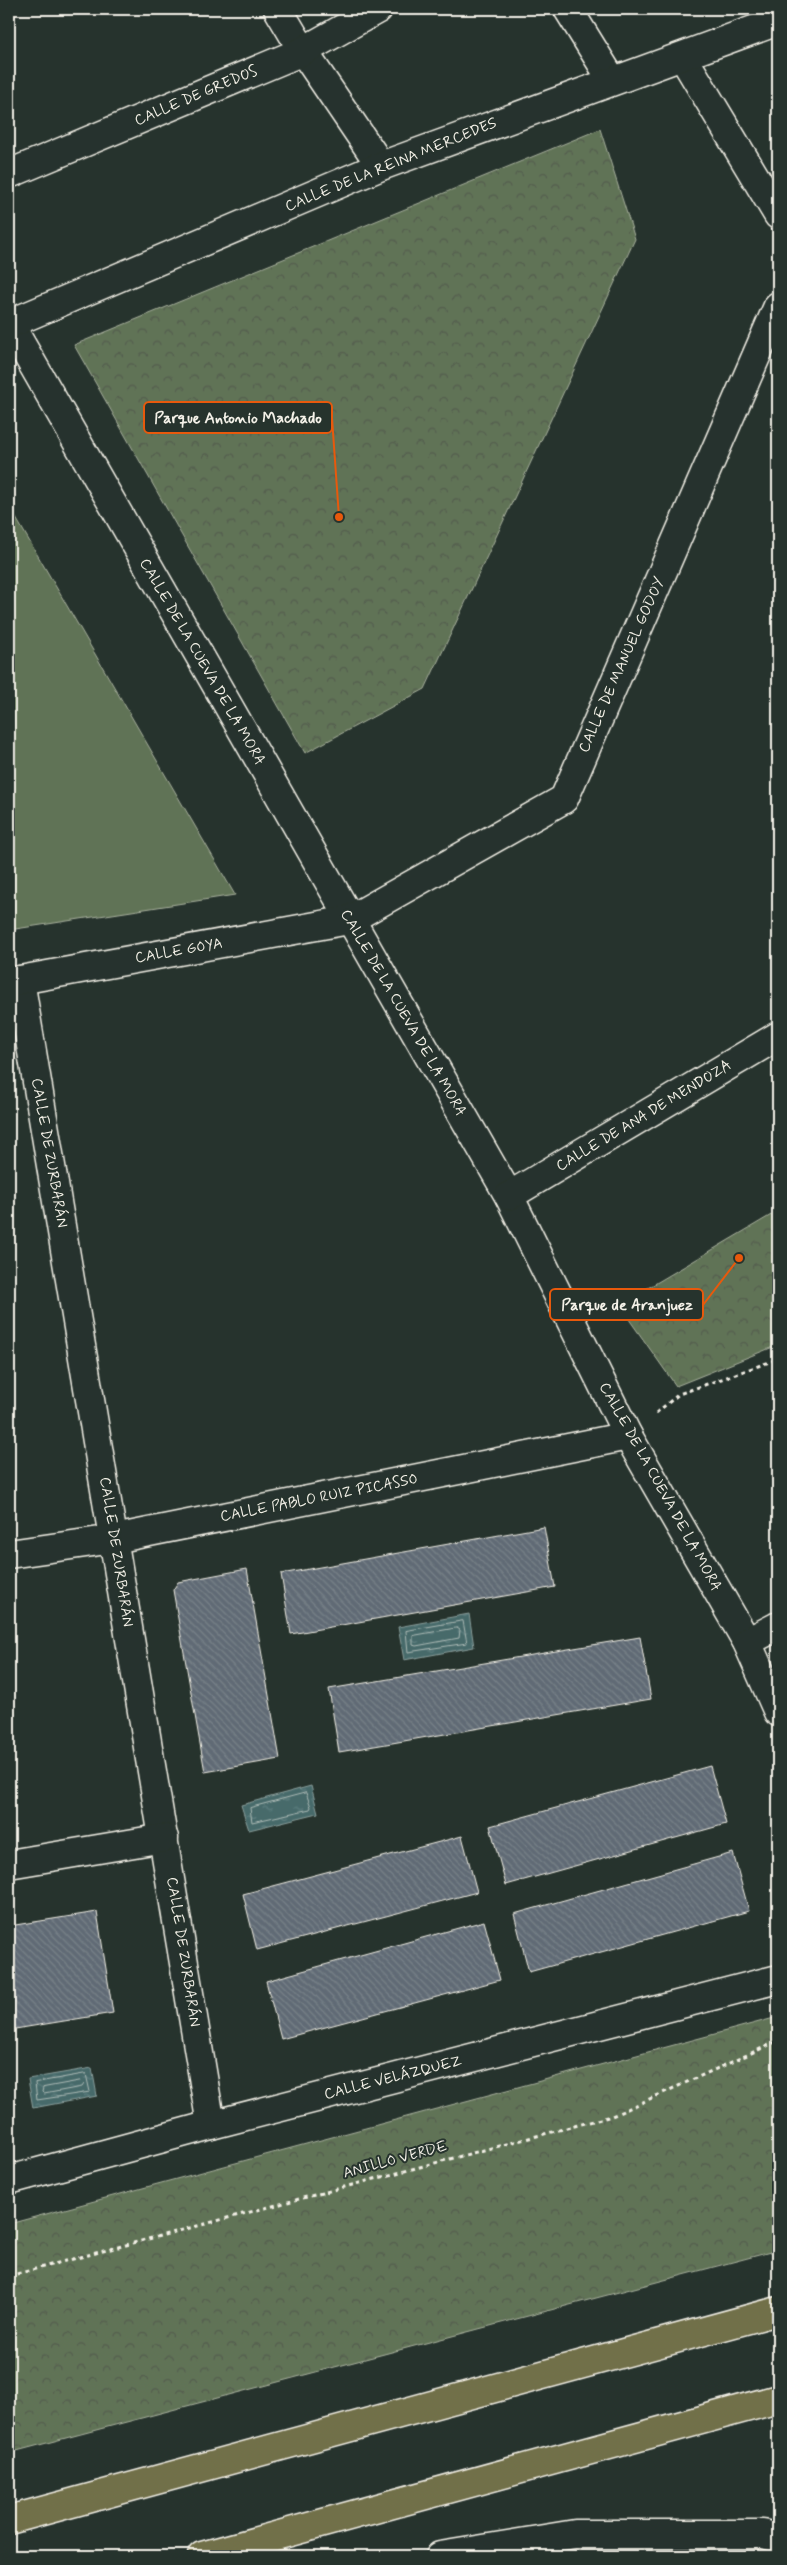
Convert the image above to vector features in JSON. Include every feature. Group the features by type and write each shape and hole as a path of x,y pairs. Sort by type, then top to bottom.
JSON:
{"main road":[{"path":"9,2520 778,2312"},
{"path":"202,2556 778,2399"}],"street":[{"path":"278,9 303,51 381,166"},
{"name":"CALLE DE GREDOS","path":"9,174 303,51 378,9"},
{"path":"568,9 612,80"},
{"name":"CALLE DE LA REINA MERCEDES","path":"9,324 381,166 612,80 683,57 778,20"},
{"path":"683,57 778,215"},
{"name":"CALLE DE MANUEL GODOY","path":"349,920 564,799 778,306"},
{"name":"CALLE DE LA CUEVA DE LA MORA","path":"9,324 349,920 509,1196 628,1436 747,1642 778,1712"},
{"name":"CALLE GOYA","path":"14,981 349,920"},
{"name":"CALLE DE ZURBARÁN","path":"14,981 114,1539 212,2124"},
{"name":"CALLE DE ANA DE MENDOZA","path":"509,1196 778,1036"},
{"name":"CALLE PABLO RUIZ PICASSO","path":"9,1554 114,1539 628,1436"},
{"path":"747,1642 778,1626"},
{"path":"9,1864 164,1838"},
{"name":"CALLE VELÁZQUEZ","path":"9,2180 212,2124 778,1979"},
{"path":"440,2556 575,2534 763,2534 778,2538"}],"path":[{"path":"628,1436 679,1394 778,1359"},
{"name":"ANILLO VERDE","path":"9,2276 612,2116 778,2041"}],"green space":[{"path":"600,129 635,239 425,689 305,753 74,345"},
{"path":"9,506 235,895 9,930"},
{"path":"778,1211 778,1345 676,1386 619,1305"},
{"path":"778,2017 778,2250 9,2453 9,2224"}],"water":[{"path":"469,1614 474,1647 404,1660 398,1627"},
{"path":"311,1786 318,1813 249,1830 241,1805"},
{"path":"92,2068 97,2096 33,2108 28,2079"}],"building":[{"path":"544,1527 555,1587 291,1634 281,1574"},
{"path":"247,1569 280,1759 205,1772 173,1590 178,1582"},
{"path":"640,1637 651,1699 339,1752 329,1689"},
{"path":"710,1766 726,1824 506,1885 490,1826"},
{"path":"462,1836 477,1892 257,1950 243,1894"},
{"path":"733,1853 749,1911 529,1972 514,1914"},
{"path":"97,1912 113,2013 9,2030 9,1926"},
{"path":"484,1921 500,1980 281,2039 266,1981"}],"place":[{"name":"Parque Antonio Machado","path":"339,517"},
{"name":"Parque de Aranjuez","path":"739,1258"}]}
